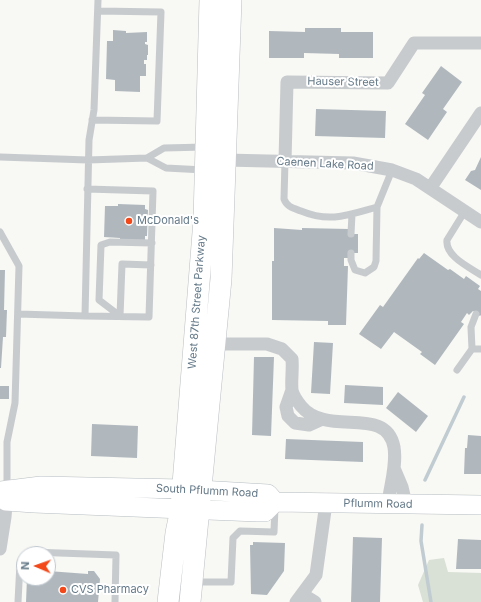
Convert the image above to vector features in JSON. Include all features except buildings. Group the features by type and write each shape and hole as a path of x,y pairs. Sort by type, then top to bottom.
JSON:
{"main road":[{"name":"West 87th Street Parkway","path":"191,592 191,500 206,147 210,0"},
{"name":"West 87th Street Parkway","path":"168,602 176,532 191,500 214,344 221,279 231,0"},
{"name":"South Pflumm Road","path":"3,495 41,486 191,500 265,512 275,502"},
{"name":"Pflumm Road","path":"275,502 481,506"}],"street":[{"name":"Hauser Street","path":"285,162 287,82 388,83 414,43 481,43"},
{"path":"432,188 481,113"},
{"name":"Caenen Lake Road","path":"225,160 353,163 392,170 416,179 432,188 481,222"},
{"path":"214,344 267,344 282,349 292,359 292,390 297,401 307,413 320,420 374,423 387,431 394,446 397,504"},
{"path":"394,468 402,487 397,504"},
{"path":"0,548 3,495"},
{"path":"315,602 299,598 316,575 326,503"}],"lane":[{"path":"85,316 88,160 92,120 98,0"},
{"path":"92,120 157,121 161,12 98,11"},
{"path":"0,157 88,160 147,158 164,148 206,147"},
{"path":"147,158 166,168 205,170"},
{"path":"285,162 284,199 290,207 321,218 332,219 377,207"},
{"path":"351,253 351,260 355,270 365,273 374,267 376,261 377,207 392,170"},
{"path":"18,314 149,317 154,191 87,189"},
{"path":"465,211 447,240 446,245 452,255 481,275"},
{"path":"351,234 352,214"},
{"path":"0,232 19,266 15,403 6,442 3,495"},
{"path":"120,316 99,300 102,245 110,242 152,243"},
{"path":"120,316 122,264 151,265"},
{"path":"457,370 472,349 470,327 476,314"},
{"path":"472,349 481,349"},
{"path":"191,592 231,582 233,538 240,531 274,532 275,502"},
{"path":"56,554 116,555 115,602"},
{"path":"18,602 19,586"}],"shaded area":[{"path":"444,558 448,572 481,573 481,602 423,602 418,585 429,560"}],"waterway":[{"path":"425,480 464,397"},
{"path":"422,525 421,541 431,602"}],"place":[{"name":"McDonald's","path":"129,221"},
{"name":"CVS Pharmacy","path":"63,590"}]}
